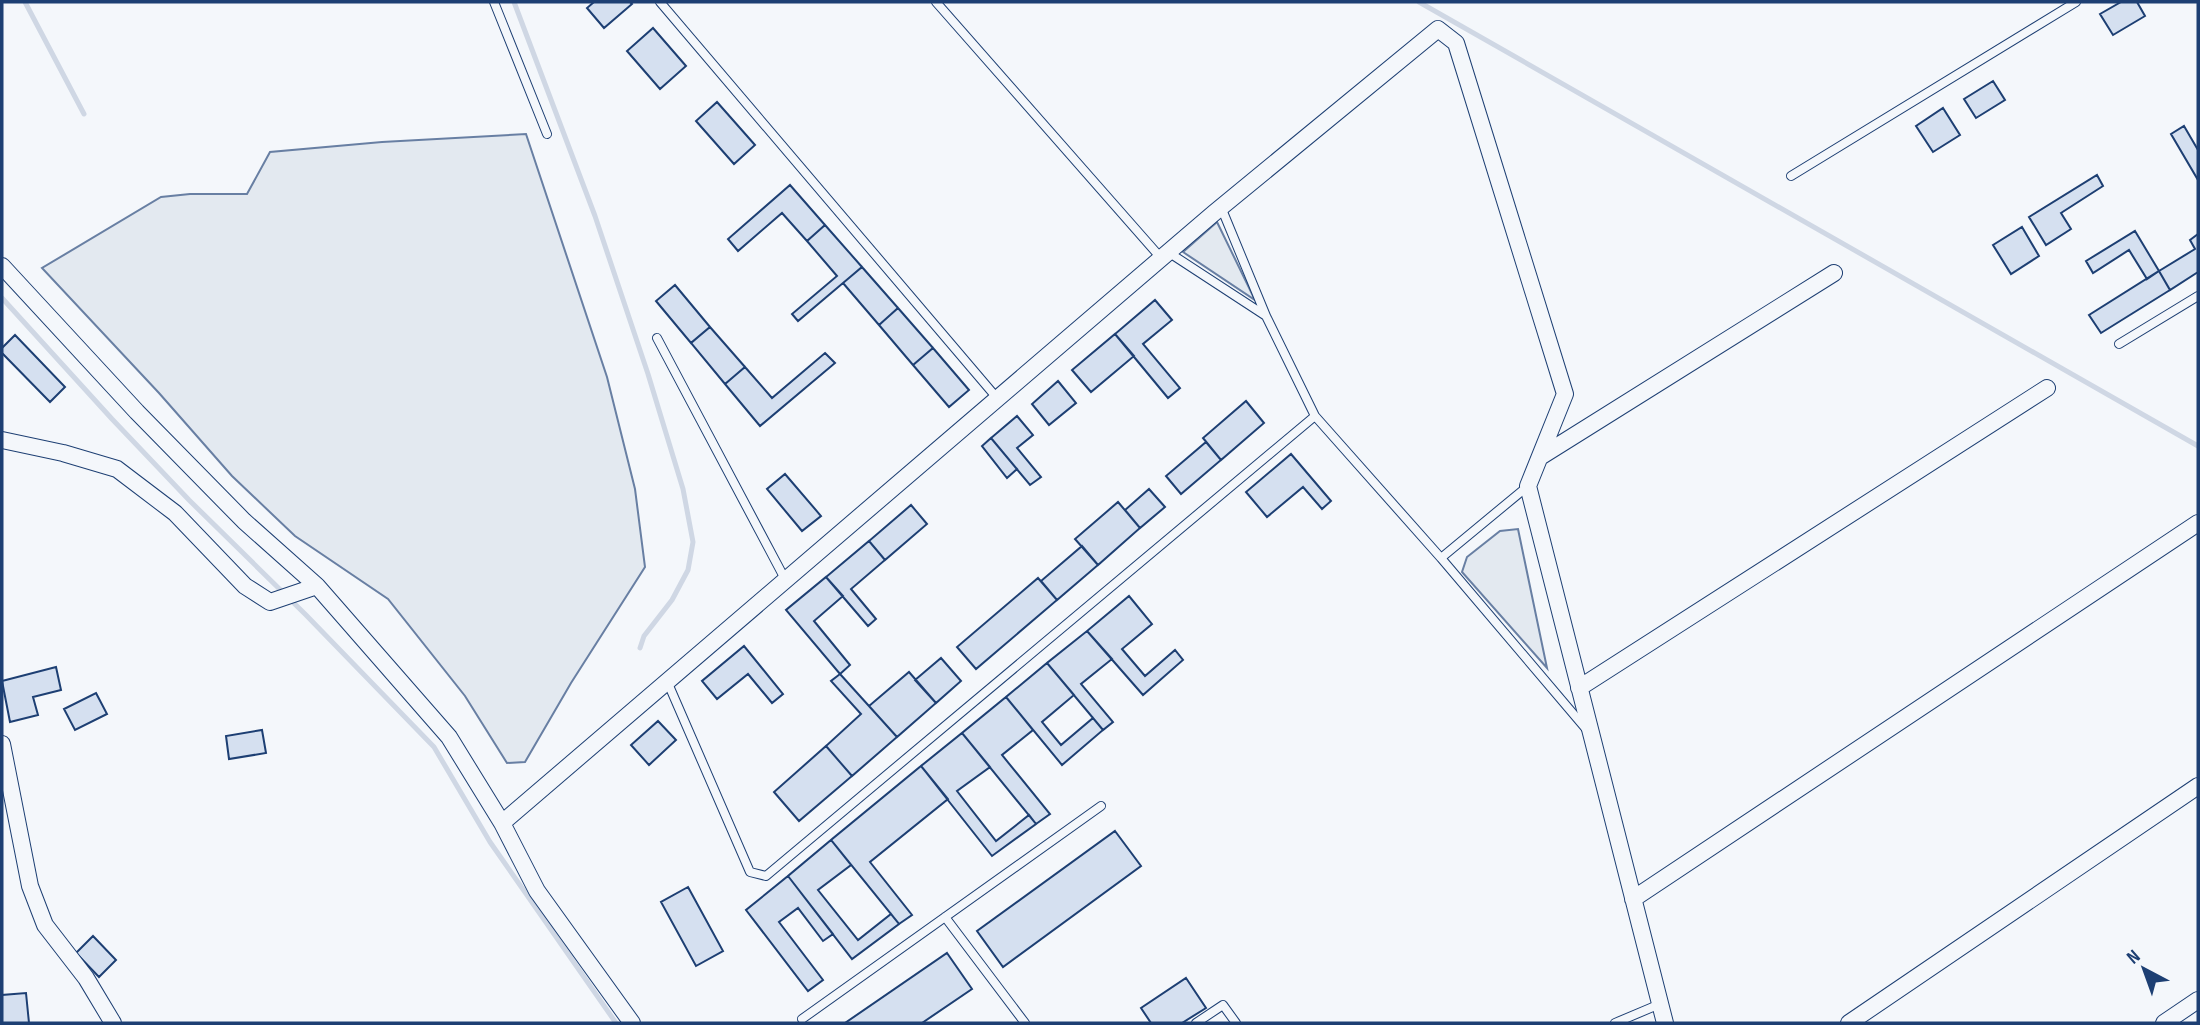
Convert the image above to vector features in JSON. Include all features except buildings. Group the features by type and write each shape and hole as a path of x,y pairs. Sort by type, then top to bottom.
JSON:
{"street":[{"path":"502,823 1165,255 1438,29 1456,43 1565,394 1528,486 1665,1023"},
{"path":"2,267 205,482 317,586 449,737 502,823 537,891 632,1023"},
{"path":"1540,457 1835,273"},
{"path":"1579,688 2047,388"},
{"path":"2,440 63,453 117,469 176,513 245,586 270,602 317,586"},
{"path":"1633,899 2198,523"},
{"path":"2,744 30,886 45,925 86,978 113,1023"},
{"path":"1849,1023 2198,786"},
{"path":"2164,1023 2198,1000"}],"lane":[{"path":"494,2 547,134"},
{"path":"660,2 997,398"},
{"path":"936,2 1165,255 1266,317"},
{"path":"1791,176 2076,2"},
{"path":"1222,207 1266,317 1315,416 1441,558 1591,735"},
{"path":"2119,344 2198,296"},
{"path":"657,338 785,579"},
{"path":"667,681 750,872 766,876 1315,416"},
{"path":"1441,558 1528,486"},
{"path":"802,1019 1101,806"},
{"path":"945,917 1025,1023"},
{"path":"1615,1023 1660,1004"},
{"path":"1196,1023 1223,1005 1236,1023"}],"shaded area":[{"path":"526,134 607,377 635,489 645,567 571,683 525,762 507,763 465,696 388,599 295,536 232,476 42,268 161,197 247,194 270,152 382,142"},
{"path":"1217,222 1255,300 1183,252"},
{"path":"1518,529 1547,668 1462,572 1467,557 1500,531"}],"waterway":[{"path":"25,2 84,114"},
{"path":"514,2 595,216 683,489 693,542 688,570 672,600 644,636 640,648"},
{"path":"1419,2 2198,446"},
{"path":"2,298 189,500 434,747 490,842 616,1023"}]}
